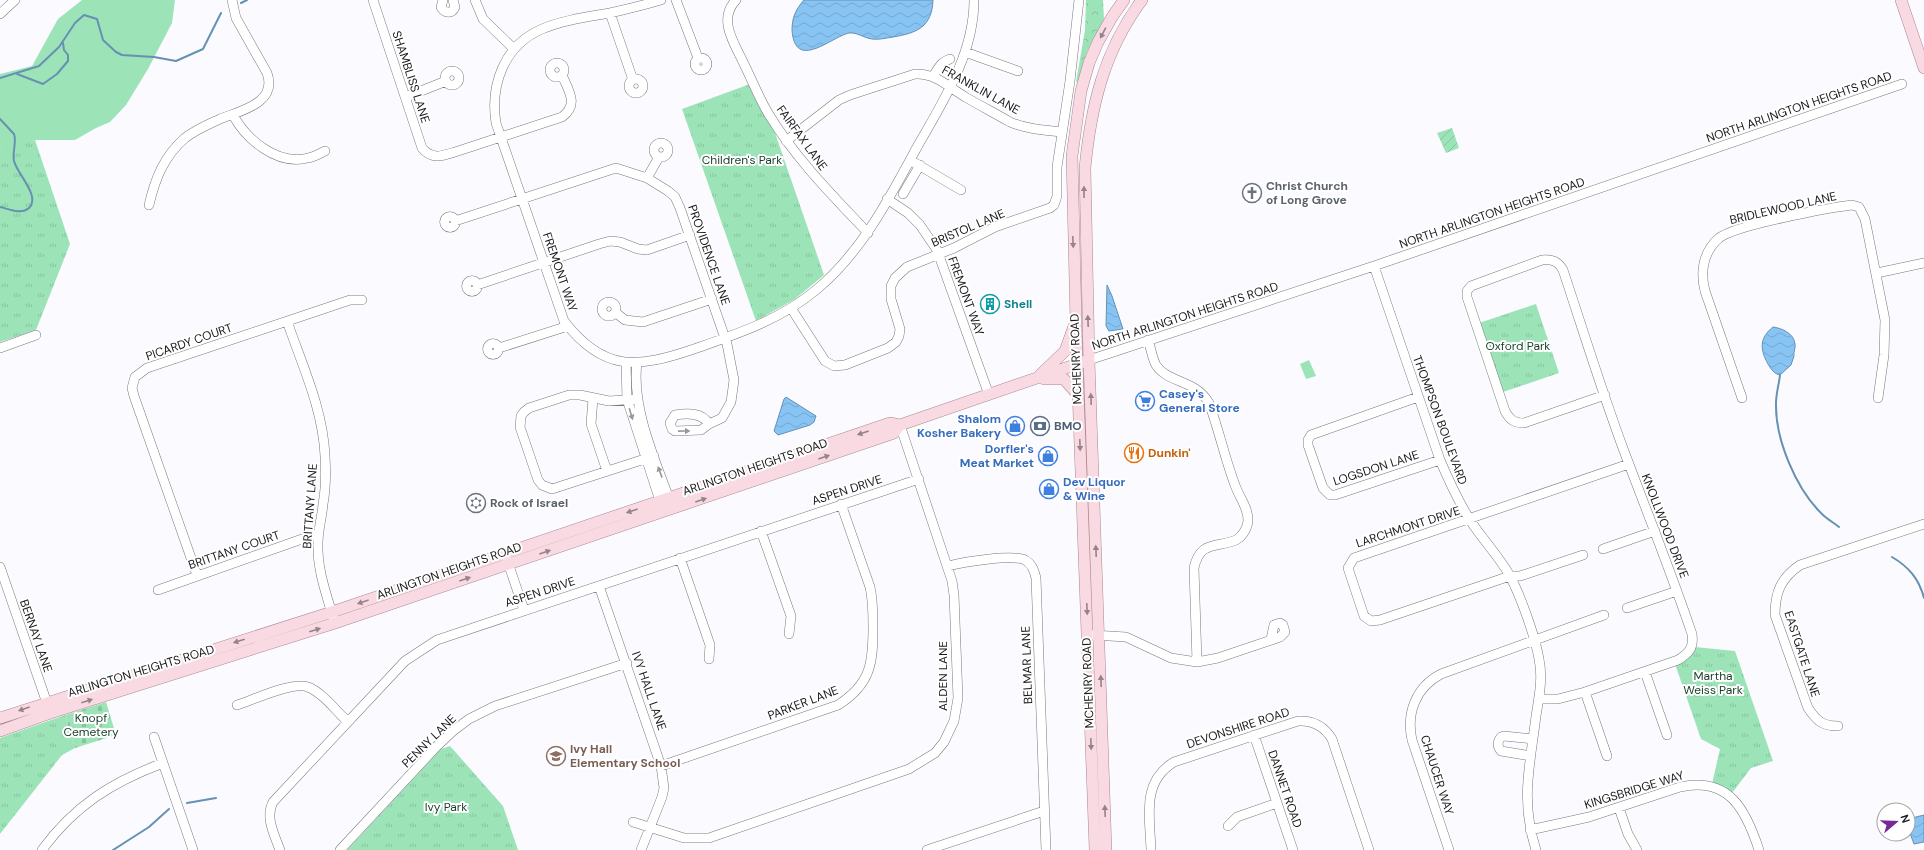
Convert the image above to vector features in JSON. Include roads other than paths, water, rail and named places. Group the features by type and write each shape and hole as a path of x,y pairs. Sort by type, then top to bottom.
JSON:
{"main road":[{"name":"MCHENRY ROAD","path":"1095,850 1077,364 1077,318 1072,185 1073,138 1081,91 1089,64 1098,42 1112,17 1124,0"},
{"name":"MCHENRY ROAD","path":"1106,850 1100,634 1084,198 1085,168 1088,137 1101,77 1118,37 1142,0"},
{"path":"1901,0 1924,68"},
{"path":"1035,379 1065,351 1077,318"},
{"name":"ARLINGTON HEIGHTS ROAD","path":"0,718 46,702 332,612 890,423 900,425 1089,360"},
{"path":"1035,379 1064,379 1078,395"},
{"name":"ARLINGTON HEIGHTS ROAD","path":"0,731 50,713 335,623 668,511 894,433 900,425"},
{"path":"418,595 451,576 452,572"}],"street":[{"path":"149,205 160,170 177,146 192,133 202,127 254,105 264,98 269,88 269,82 264,66 236,18 232,0"},
{"name":"SHAMBLISS LANE","path":"373,0 422,148 426,153 439,157 501,137"},
{"path":"443,0 441,7 448,13 454,10 456,5 454,0"},
{"path":"475,0 483,19 514,49"},
{"name":"FREMONT WAY","path":"661,0 646,2 610,13 571,20 541,29 525,38 506,58 501,69 494,95 496,123 564,321 583,342 597,352 608,358 638,363 654,361 754,328 791,308 817,290 836,272 868,233 951,88 970,36 974,0"},
{"path":"676,0 698,58"},
{"name":"FAIRFAX LANE","path":"736,0 728,12 729,31 768,113 786,141 821,184 868,233"},
{"name":"BRISTOL LANE","path":"791,308 825,361 834,366 848,364 888,348 896,342 900,331 891,299 891,286 895,278 907,267 995,227 1050,208 1054,205 1057,196 1057,167 1070,81 1079,0"},
{"path":"0,14 13,1"},
{"path":"610,13 633,80"},
{"path":"964,52 1018,71"},
{"path":"933,77 938,66 950,58"},
{"name":"FRANKLIN LANE","path":"786,141 828,107 850,95 915,74 926,74 945,82 951,88 1012,122 1036,129 1062,132"},
{"path":"501,137 562,117 569,111 572,106 572,99 562,75"},
{"path":"406,97 440,85 446,81"},
{"name":"NORTH ARLINGTON HEIGHTS ROAD","path":"1089,360 1374,266 1902,84"},
{"path":"233,115 246,134 259,146 284,158 307,159 325,151"},
{"path":"647,178 659,157"},
{"path":"910,160 961,190"},
{"path":"903,194 920,165"},
{"name":"PROVIDENCE LANE","path":"455,221 616,168 647,178 668,191 675,198 690,235 725,338 734,372 732,397 729,406 722,418 709,424"},
{"name":"FREMONT WAY","path":"887,199 908,213 931,238 989,395"},
{"name":"BRIDLEWOOD LANE","path":"1742,398 1702,282 1702,274 1706,257 1718,239 1742,228 1838,206 1856,206 1862,210 1865,219 1877,274"},
{"path":"477,285 610,241 620,242 638,249 647,250 690,235"},
{"name":"KNOLLWOOD DRIVE","path":"1539,699 1558,699 1585,692 1678,660 1688,654 1692,648 1692,634 1629,464 1563,270 1559,264 1553,260 1542,260 1478,282 1471,286 1467,297 1505,411 1510,420 1516,423 1524,423 1605,395"},
{"path":"1878,398 1885,320 1877,274 1924,263"},
{"name":"THOMPSON BOULEVARD","path":"1374,266 1440,460 1453,492 1470,520 1510,576 1534,640 1541,671 1539,699 1527,785 1526,809 1536,850"},
{"path":"616,313 625,320 643,322 712,299"},
{"name":"PICARDY COURT","path":"197,576 134,396 132,388 135,377 147,368 350,300 362,300"},
{"name":"BRITTANY LANE","path":"287,321 322,428 326,477 319,533 318,562 335,623"},
{"path":"499,348 568,326"},
{"path":"0,348 36,335"},
{"path":"1148,340 1155,364 1160,370 1167,375 1196,388 1204,395 1209,403 1235,485 1248,515 1247,527 1239,538 1208,546 1196,559 1194,568 1197,662"},
{"path":"626,362 627,399 668,511"},
{"path":"638,363 636,375 638,399 649,457"},
{"path":"638,399 609,401 580,395 569,395 529,408 521,416 520,427 538,480 546,488 560,488 649,457"},
{"name":"LOGSDON LANE","path":"1418,397 1311,435 1308,440 1308,445 1323,488 1330,495 1440,460"},
{"path":"594,398 591,424 608,471"},
{"name":"ALDEN LANE","path":"633,822 650,826 684,838 709,838 909,769 934,753 944,742 954,721 958,698 954,595 948,566 900,425"},
{"name":"LARCHMONT DRIVE","path":"1583,556 1520,576 1510,576 1380,620 1371,621 1364,616 1348,568 1354,558 1470,520 1629,464"},
{"name":"ASPEN DRIVE","path":"280,850 269,818 269,808 273,802 405,661 437,640 761,532 840,504 919,479"},
{"name":"PARKER LANE","path":"661,766 838,705 852,696 864,682 869,671 873,655 873,600 870,587 840,504"},
{"name":"EASTGATE LANE","path":"1838,726 1827,726 1814,716 1808,708 1775,615 1775,600 1778,590 1787,576 1800,565 1924,524"},
{"path":"1603,549 1655,531"},
{"path":"761,532 791,616 789,634"},
{"name":"BRITTANY COURT","path":"158,590 319,533"},
{"path":"505,554 524,610"},
{"path":"680,558 710,645 708,659"},
{"name":"BELMAR LANE","path":"948,566 973,560 1018,558 1030,563 1034,571 1036,578 1046,850"},
{"name":"BERNAY LANE","path":"0,567 50,713"},
{"name":"IVY HALL LANE","path":"600,586 661,766 664,788 641,850"},
{"path":"1627,608 1677,591"},
{"name":"CHAUCER WAY","path":"1449,850 1412,740 1410,723 1413,704 1423,688 1434,678 1604,615"},
{"path":"1088,635 1100,634 1126,637 1171,658 1197,662 1218,658 1271,639"},
{"name":"PENNY LANE","path":"340,850 437,746 469,719 495,706 627,663"},
{"path":"1645,672 1667,735"},
{"path":"237,705 291,687 307,687 315,691 348,722"},
{"path":"1585,692 1607,756"},
{"name":"DEVONSHIRE ROAD","path":"1151,850 1150,795 1154,782 1161,771 1174,762 1304,720 1317,724 1329,734 1370,850"},
{"name":"DANNET ROAD","path":"1254,735 1293,850"},
{"path":"1531,756 1501,751 1498,748 1498,743 1501,737 1504,736 1533,739"},
{"path":"154,737 193,850"},
{"path":"42,850 61,826 78,810 101,793 124,779 163,763"},
{"name":"KINGSBRIDGE WAY","path":"1530,830 1589,817 1691,784 1706,785 1718,789 1738,803 1751,824 1759,850"},
{"path":"1228,826 1237,817 1277,803"},
{"path":"1619,808 1628,834 1637,850"},
{"path":"927,850 951,846 1044,811"}],"water":[{"path":"804,0 933,0 930,17 922,27 916,31 877,39 855,33 849,33 815,49 807,50 800,49 795,42 792,30 795,14"},
{"path":"1107,285 1123,329 1109,331 1106,326"},
{"path":"1773,327 1790,334 1795,344 1794,356 1791,365 1780,375 1770,368 1762,349 1765,335"},
{"path":"786,397 816,416 814,422 810,425 778,435 774,431 784,399"},
{"path":"1924,815 1924,842 1914,844 1913,842 1916,842 1916,817"}],"waterway":[{"path":"241,3 247,0"},
{"path":"0,78 39,66 59,47 75,23 84,15 97,19 103,40 116,52 122,55 154,57 176,61 203,49 221,13"},
{"path":"17,74 43,84 57,74 68,61 68,55 64,50 63,43"},
{"path":"0,119 14,134 14,161 32,197 32,203 26,210 15,211 0,207"},
{"path":"1780,375 1776,400 1777,417 1779,432 1789,463 1813,504 1824,516 1839,527"},
{"path":"1892,557 1908,569 1916,579 1924,598"},
{"path":"187,803 216,798"},
{"path":"113,850 149,827 169,809"}],"place":[{"name":"Christ Church of Long Grove","path":"1252,193"},
{"name":"Shell","path":"990,304"},
{"name":"Casey's General Store","path":"1145,401"},
{"name":"Shalom Kosher Bakery","path":"1015,426"},
{"name":"BMO","path":"1040,426"},
{"name":"Dunkin'","path":"1134,453"},
{"name":"Dorfler's Meat Market","path":"1048,456"},
{"name":"Dev Liquor & Wine","path":"1049,489"},
{"name":"Rock of Israel","path":"476,503"},
{"name":"Ivy Hall Elementary School","path":"556,756"}],"park label":[{"name":"Children's Park","path":"742,160"},
{"name":"Oxford Park","path":"1518,346"},
{"name":"Martha Weiss Park","path":"1713,683"},
{"name":"Knopf Cemetery","path":"91,725"},
{"name":"Ivy Park","path":"446,807"}]}
